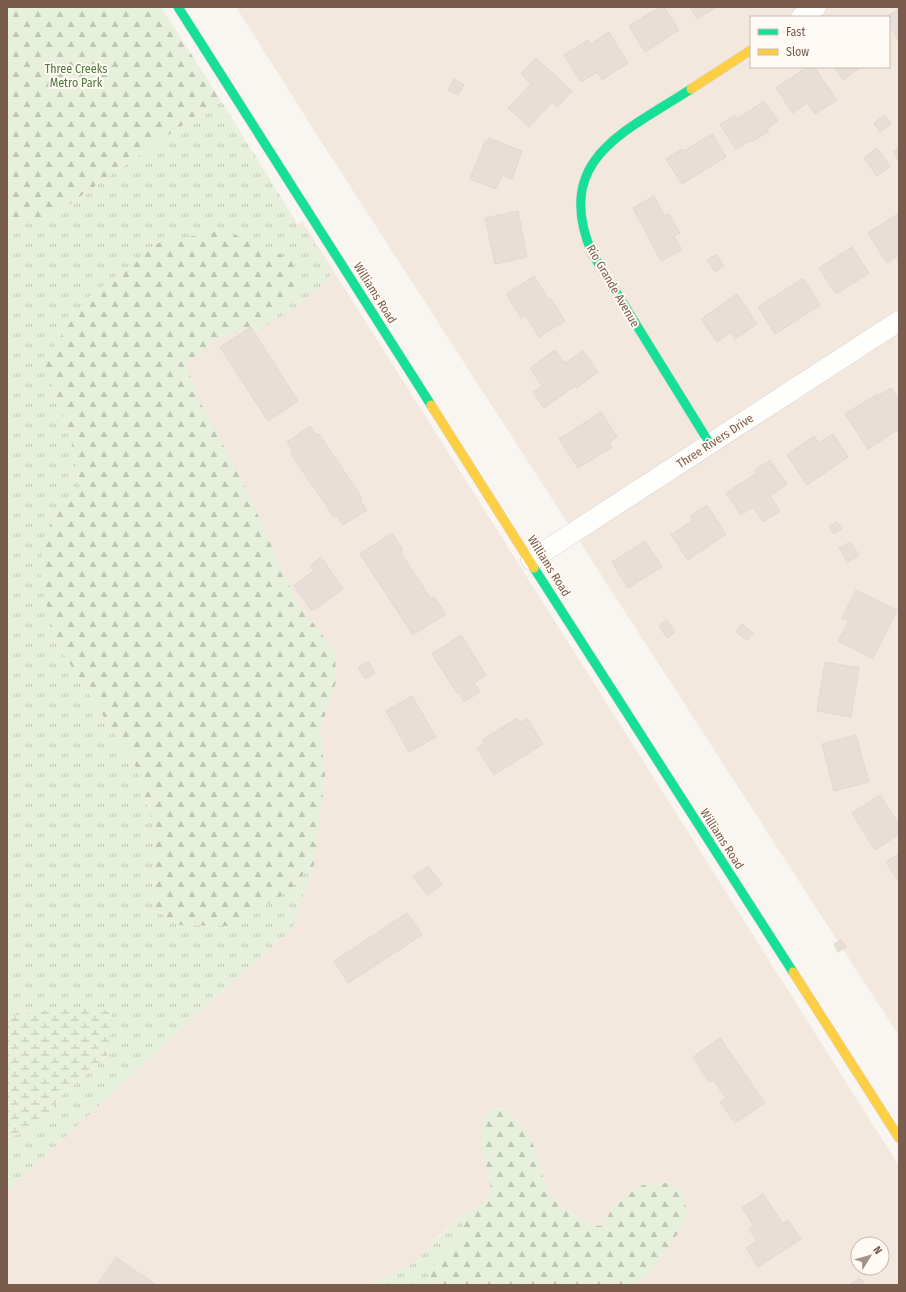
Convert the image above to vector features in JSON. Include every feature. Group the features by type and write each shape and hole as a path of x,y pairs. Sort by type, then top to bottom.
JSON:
{"main road":[{"name":"Williams Road","path":"178,7 899,1138"},
{"name":"Rio Grande Avenue","path":"710,444 592,253 584,232 580,203 582,188 590,167 602,150 621,134 750,51"}],"street":[{"path":"802,16 816,7"},
{"name":"Three Rivers Drive","path":"531,560 899,321"}],"shaded area":[{"path":"236,7 899,7 899,1036 326,149"},
{"path":"302,221 899,1166 899,1285 627,1285 643,1279 683,1226 649,1183 631,1190 612,1208 603,1226 590,1225 560,1206 546,1189 542,1173 519,1123 504,1108 492,1109 481,1143 492,1193 485,1202 465,1213 437,1237 417,1261 371,1284 7,1285 7,1191 193,1018 292,929 314,866 117,360"}],"green space":[{"name":"Three Creeks Metro Park","path":"7,7 161,7 220,99 48,219 7,225"},
{"path":"220,99 294,218 299,229 304,228 325,261 330,272 329,280 293,309 254,333 252,326 267,320 43,363 70,435 80,487 52,520 54,639 136,767 154,830 152,908 291,890 308,868 314,866 292,929 193,1018 7,1191 7,1138 24,1132 45,1117 61,1096 107,1056 37,1011 7,1018 7,225 48,219"},
{"path":"224,230 295,261 300,295 267,320 216,338 186,364 196,394 246,488 295,600 335,651 336,682 320,729 325,775 314,866 308,868 291,890 229,926 177,925 152,908 154,830 136,767 54,639 38,565 52,520 80,486 70,435 43,363 86,299 158,243"},
{"path":"80,1008 111,1011 112,1026 107,1056 61,1096 45,1117 24,1132 7,1138 7,1018 37,1011"},
{"path":"504,1108 519,1123 532,1142 546,1189 560,1206 590,1225 603,1226 612,1208 631,1190 649,1183 666,1183 683,1193 687,1213 683,1226 656,1266 643,1279 627,1285 430,1285 429,1272 450,1246 464,1235 462,1226 465,1213 485,1202 492,1193 481,1143 483,1120 492,1109"},
{"path":"465,1213 462,1226 464,1235 450,1246 429,1272 430,1285 371,1284 417,1261 434,1241"}],"building":[{"path":"660,7 664,7 679,30 645,52 629,26"},
{"path":"690,7 716,7 697,19"},
{"path":"899,9 899,41 890,27 890,16 888,16"},
{"path":"609,32 628,63 602,80 597,72 581,82 564,55 588,40 591,44"},
{"path":"536,58 572,91 557,107 552,102 529,127 508,108 531,84 521,74"},
{"path":"806,68 815,68 837,100 815,114 807,103 793,113 776,88"},
{"path":"835,68 860,68 843,80"},
{"path":"454,79 464,85 458,95 448,90"},
{"path":"764,101 778,121 767,129 769,131 752,142 751,140 736,149 720,125 735,115 737,119"},
{"path":"885,115 891,124 880,132 874,123"},
{"path":"712,134 726,157 682,184 666,159 682,149 684,151"},
{"path":"489,138 522,151 512,179 502,175 496,189 470,179 485,141 487,142"},
{"path":"899,147 899,161 893,151"},
{"path":"877,148 890,167 877,176 864,158"},
{"path":"654,196 665,216 669,214 680,233 674,236 682,250 661,261 633,208"},
{"path":"518,211 527,257 495,264 485,218"},
{"path":"899,213 899,255 887,263 868,233"},
{"path":"852,247 869,273 836,294 819,268"},
{"path":"716,254 724,266 715,272 707,260"},
{"path":"534,276 549,300 551,299 565,321 539,337 525,315 521,318 506,294"},
{"path":"803,278 820,305 775,334 758,307"},
{"path":"737,294 757,324 735,339 730,332 717,342 701,319"},
{"path":"251,327 298,401 268,421 220,347"},
{"path":"555,350 565,363 583,351 598,372 577,388 575,386 544,408 533,392 542,386 530,368"},
{"path":"891,388 899,399 899,429 868,449 845,414 877,394 878,396"},
{"path":"601,412 617,437 609,442 612,447 578,468 559,439"},
{"path":"310,426 316,435 319,434 362,498 360,500 367,510 343,525 336,515 334,517 290,453 293,451 287,442"},
{"path":"833,434 848,457 807,485 787,455 814,436 819,443"},
{"path":"770,460 787,484 770,496 780,511 763,522 753,507 741,515 726,493 757,473 755,470"},
{"path":"707,505 726,534 688,560 671,535 693,520 690,516"},
{"path":"837,522 842,529 834,534 829,526"},
{"path":"392,533 403,550 400,552 431,599 434,597 446,614 413,635 360,554"},
{"path":"645,541 662,567 628,588 612,562"},
{"path":"850,542 859,555 848,562 839,548"},
{"path":"321,557 343,589 312,611 294,585 314,571 310,566"},
{"path":"856,590 897,610 873,659 838,641 849,621 842,618"},
{"path":"667,620 675,632 667,638 659,626"},
{"path":"742,624 753,633 747,640 736,632"},
{"path":"461,635 486,675 474,683 480,692 464,702 459,692 457,693 432,654"},
{"path":"368,661 375,673 365,679 358,668"},
{"path":"825,662 859,668 851,717 817,711"},
{"path":"412,696 436,737 409,752 386,711"},
{"path":"517,718 520,723 527,718 543,744 494,775 477,748 485,744 482,740"},
{"path":"856,735 869,782 834,791 822,744"},
{"path":"880,795 899,825 899,834 875,850 852,813"},
{"path":"899,854 899,882 886,862"},
{"path":"428,866 442,884 428,895 413,877"},
{"path":"407,913 422,935 348,983 334,961"},
{"path":"841,940 846,947 838,952 834,944"},
{"path":"720,1038 765,1103 735,1123 720,1102 726,1098 713,1080 710,1083 693,1057"},
{"path":"763,1194 783,1224 788,1220 801,1239 758,1267 746,1248 757,1241 749,1229 754,1226 742,1208"},
{"path":"116,1257 156,1285 97,1285"},
{"path":"860,1278 865,1285 849,1285"}],"traffic: fast":[{"path":"178,7 431,405"},
{"path":"691,89 620,135 602,152 588,171 581,194 582,221 592,253 710,444"},
{"path":"534,568 793,972"}],"traffic: slow":[{"path":"691,89 750,51"},
{"path":"431,405 534,568"},
{"path":"793,972 899,1138"}]}
